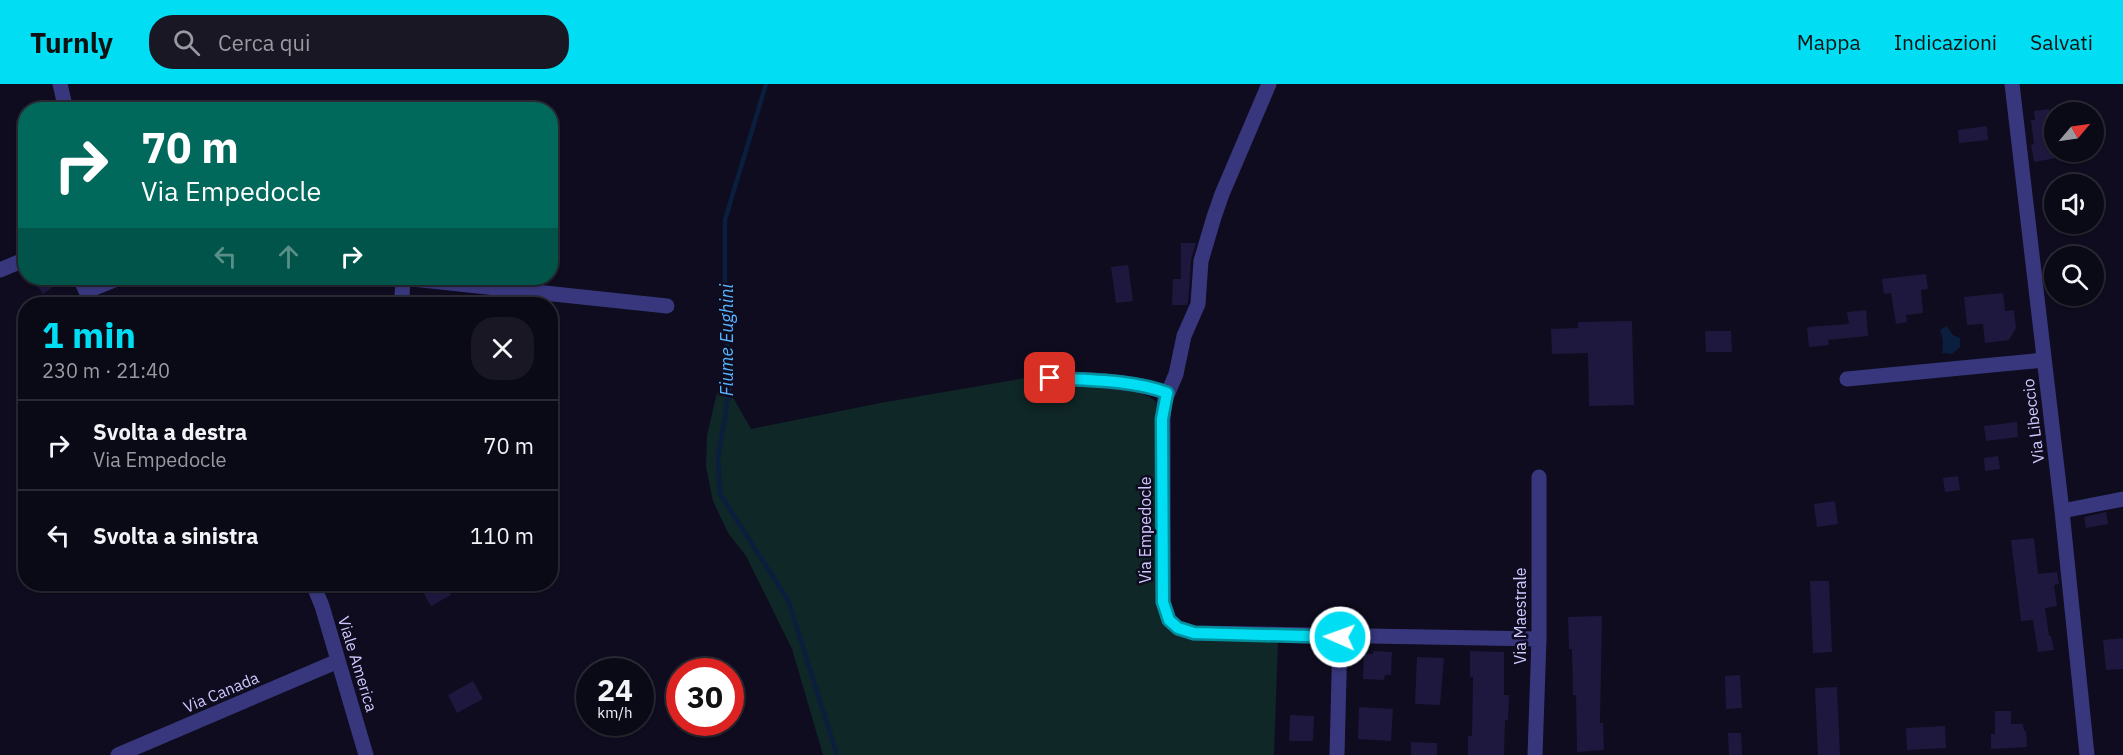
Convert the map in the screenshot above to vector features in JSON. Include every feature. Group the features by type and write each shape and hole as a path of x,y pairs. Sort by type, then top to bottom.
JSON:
{"street":[{"path":"60,84 64,102"},
{"name":"Via Empedocle","path":"1269,84 1214,217 1201,261 1198,304 1184,336 1176,374 1167,393 1162,419 1162,582 1163,602 1169,620 1178,628 1194,633 1539,639"},
{"name":"Via Libeccio","path":"2012,84 2062,511 2087,755"},
{"path":"0,270 18,262"},
{"path":"86,291 101,285"},
{"path":"402,296 403,285"},
{"path":"469,285 668,306"},
{"path":"1847,379 2044,360"},
{"path":"1033,378 1084,380 1154,388 1167,393"},
{"name":"Via Maestrale","path":"1535,755 1539,639 1539,477"},
{"path":"2062,511 2123,499"},
{"name":"Viale America","path":"315,591 366,755"},
{"path":"1337,755 1340,637"},
{"name":"Via Canada","path":"120,755 338,662"}],"green space":[{"path":"1025,378 1030,384 1058,383 1135,391 1150,397 1159,404 1166,624 1278,640 1274,755 823,755 792,649 746,556 728,533 713,501 706,467 707,435 719,384 726,385 751,429 880,403"}],"water":[{"path":"1947,326 1953,335 1960,338 1960,347 1952,354 1942,353 1943,341 1940,330"}],"building":[{"path":"2044,110 2044,160 2034,162 2031,120 2035,120 2034,111"},
{"path":"1987,126 1988,140 1959,143 1958,130"},
{"path":"1181,243 1196,243 1191,260 1188,302 1187,305 1172,305 1173,279 1181,279"},
{"path":"1128,265 1133,301 1116,303 1111,267"},
{"path":"1926,274 1928,289 1921,290 1923,313 1906,315 1907,322 1896,324 1891,293 1884,294 1882,279"},
{"path":"37,285 56,285 43,294"},
{"path":"2003,293 2005,311 2014,310 2016,328 2009,340 1985,343 1983,324 1967,325 1964,297"},
{"path":"1866,310 1868,336 1828,340 1829,345 1809,347 1807,327 1849,324 1847,312"},
{"path":"1632,321 1634,405 1589,406 1588,353 1552,354 1551,329 1578,328 1578,322"},
{"path":"1705,331 1731,331 1732,352 1706,352"},
{"path":"2017,422 2018,437 1986,441 1984,426"},
{"path":"1998,456 2000,469 1985,471 1984,458"},
{"path":"1958,476 1960,490 1945,492 1943,478"},
{"path":"1835,501 1838,524 1817,527 1814,504"},
{"path":"2106,512 2108,524 2086,528 2084,517"},
{"path":"2034,538 2038,574 2057,572 2059,584 2054,585 2057,606 2045,608 2049,636 2051,636 2054,650 2038,652 2033,620 2021,621 2011,540"},
{"path":"1810,581 1829,581 1832,652 1813,653"},
{"path":"429,591 449,591 451,595 431,606 424,594"},
{"path":"1602,616 1600,723 1603,723 1604,750 1577,752 1576,695 1573,695 1572,649 1569,649 1568,617"},
{"path":"2123,638 2123,669 2106,670 2103,640"},
{"path":"1373,651 1392,652 1391,675 1385,675 1384,680 1363,679 1364,654 1373,654"},
{"path":"1470,651 1504,652 1504,695 1509,695 1508,720 1505,720 1504,755 1468,755 1468,736 1472,736 1473,677 1470,677"},
{"path":"1417,657 1444,658 1440,705 1415,704"},
{"path":"1740,675 1742,708 1726,709 1725,676"},
{"path":"473,681 483,699 457,713 448,695"},
{"path":"1837,687 1840,755 1818,755 1815,688"},
{"path":"1359,707 1393,709 1391,741 1358,739"},
{"path":"1995,711 2011,711 2011,724 2023,724 2027,747 1991,749 1991,734 1995,734"},
{"path":"1290,715 1314,716 1313,741 1289,741"},
{"path":"1945,726 1946,748 1907,750 1906,728"},
{"path":"1728,733 1741,733 1742,755 1729,755"},
{"path":"1411,742 1437,743 1437,755 1411,755"}],"waterway":[{"name":"Fiume Eughini","path":"766,84 725,220 725,309 730,386 718,458 720,494 788,600 837,755"}],"route":[{"path":"1050,378 1154,388 1167,393 1162,419 1164,522 1162,582 1163,602 1169,620 1178,628 1194,633 1340,637"}]}
